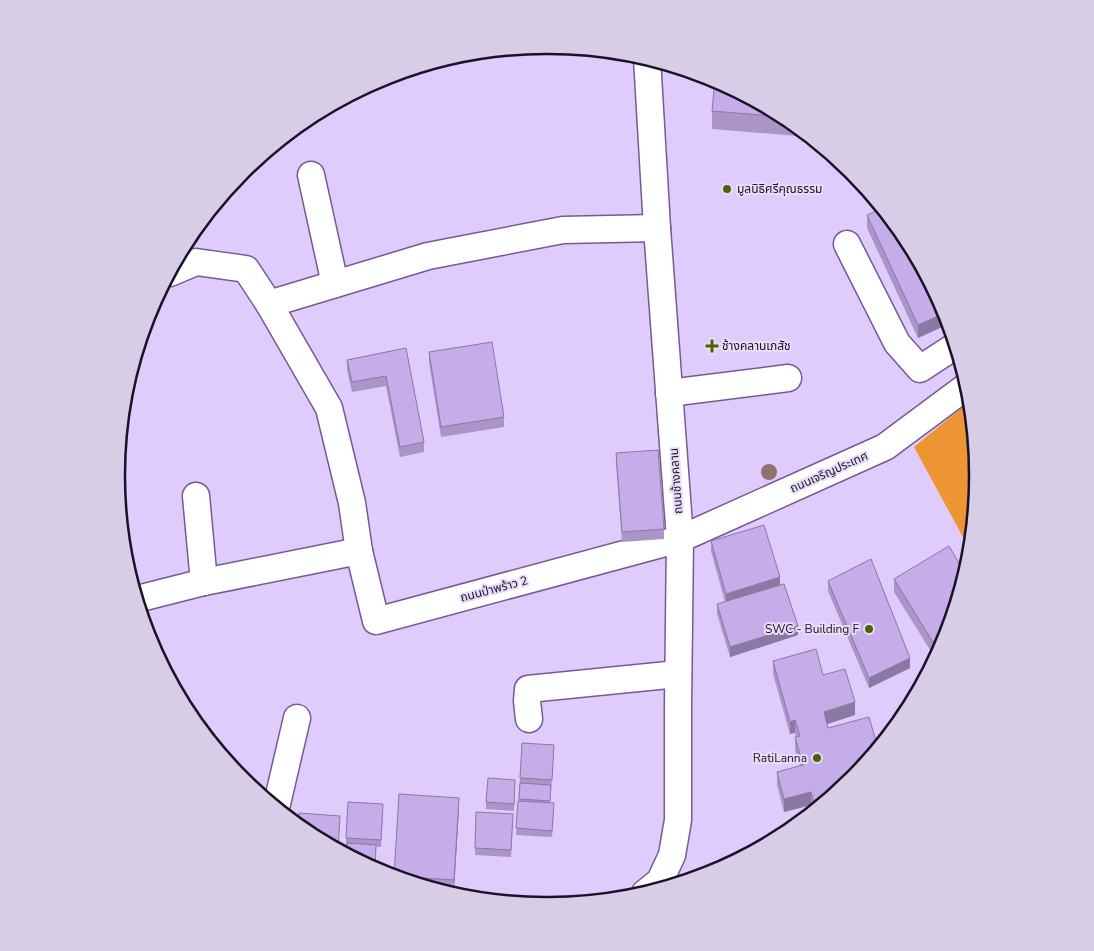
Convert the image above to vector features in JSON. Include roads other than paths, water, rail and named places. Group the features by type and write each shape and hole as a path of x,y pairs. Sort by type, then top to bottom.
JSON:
{"street":[{"name":"ถนนช้างคลาน","path":"647,66 657,228 680,539 678,820 672,854 658,882"},
{"path":"311,175 335,284"},
{"path":"269,304 428,256 563,230 657,228"},
{"path":"847,244 897,343 920,369 949,350"},
{"path":"144,597 204,582 358,552 352,503 329,408 269,304 246,269 196,262 180,269"},
{"path":"669,393 788,378"},
{"name":"ถนนเจริญประเทศ","path":"680,539 885,447 960,391"},
{"path":"196,496 204,582"},
{"name":"ถนนป่าพร้าว 2","path":"358,552 376,621 680,539"},
{"path":"529,719 526,701 528,689 678,674"},
{"path":"278,800 297,718"}],"place":[{"name":"มูลนิธิศรีคุณธรรม","path":"727,189"},
{"name":"ช้างคลานเภสัช","path":"712,346"},
{"name":"SWC - Building F","path":"869,629"},
{"name":"RatiLanna","path":"817,758"}]}
